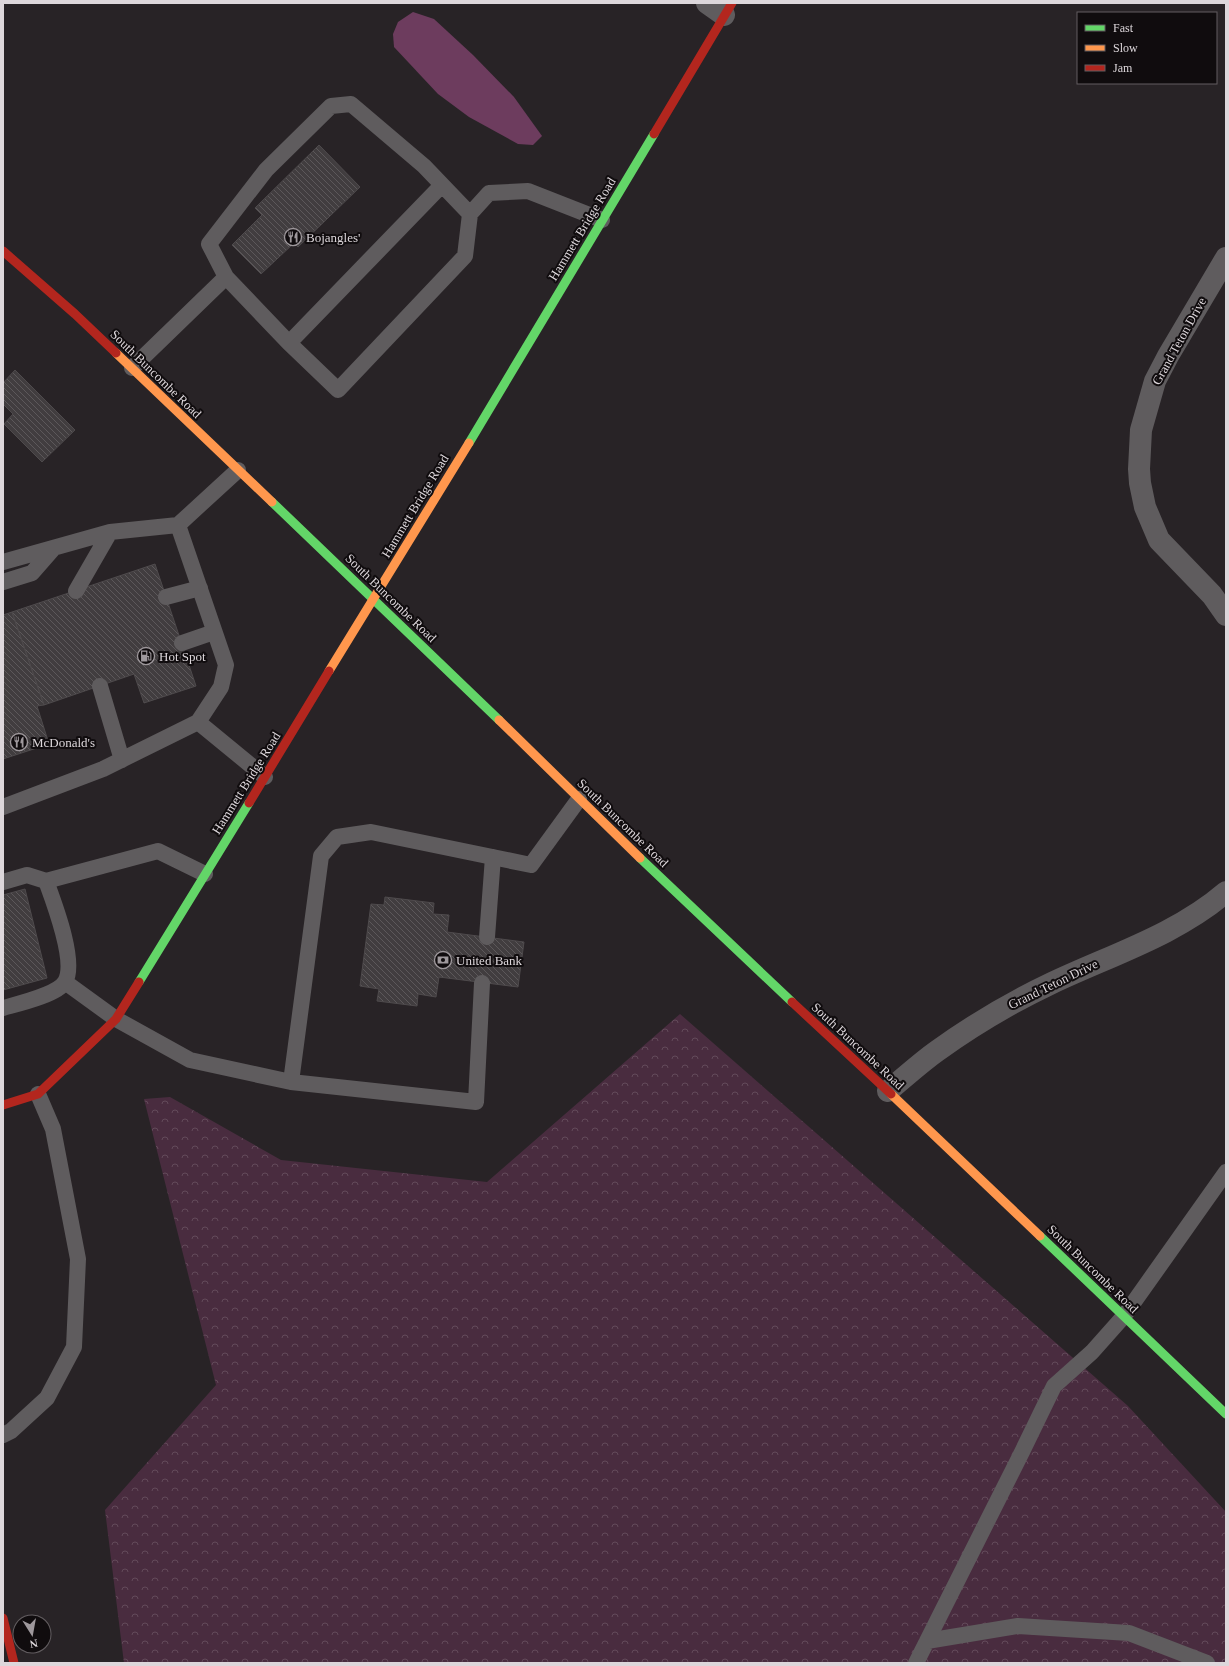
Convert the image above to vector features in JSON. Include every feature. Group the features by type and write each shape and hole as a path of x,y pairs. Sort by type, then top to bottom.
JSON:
{"main road":[{"name":"Hammett Bridge Road","path":"3,1105 38,1094 116,1019 452,472 602,220 721,7"},
{"name":"South Buncombe Road","path":"3,251 75,314 132,368 374,599 688,904 888,1091 1226,1414"},
{"path":"3,1618 14,1663"}],"street":[{"name":"Grand Teton Drive","path":"1226,258 1168,356 1155,382 1141,430 1139,470 1145,507 1159,540 1219,592 1226,615"},
{"name":"Grand Teton Drive","path":"888,1091 937,1051 1002,1009 1052,983 1159,935 1192,917 1226,892"}],"lane":[{"path":"470,214 424,166 351,104 331,106 266,170 209,244 226,277 289,343 338,390 464,256 470,214 489,193 528,191 602,220"},
{"path":"289,343 442,185"},
{"path":"132,368 226,277"},
{"path":"3,562 110,532 178,525 238,470"},
{"path":"3,807 103,769 198,722 221,687 226,665 178,525"},
{"path":"76,591 110,532"},
{"path":"3,582 32,574 52,549"},
{"path":"166,597 200,588"},
{"path":"182,643 214,632"},
{"path":"100,686 122,760"},
{"path":"198,722 265,777"},
{"path":"291,1082 322,856 337,837 371,832 531,865 579,799"},
{"path":"3,882 27,875 46,881 158,850 205,874"},
{"path":"487,938 493,857"},
{"path":"3,1008 52,993 65,982 69,962 62,931 46,881"},
{"path":"65,982 116,1019 190,1060 291,1082 476,1102 482,983"},
{"path":"3,1435 11,1431 47,1398 74,1347 78,1259 65,1183 53,1129 38,1094"},
{"path":"916,1663 1054,1386 1092,1352 1124,1316 1226,1172"},
{"path":"928,1641 1018,1626 1129,1633 1207,1663"}],"green space":[{"path":"680,1014 1128,1406 1226,1512 1226,1663 124,1663 105,1510 216,1385 144,1099 170,1097 281,1160 487,1182"}],"shaded area":[{"path":"413,12 434,19 473,55 514,97 542,136 533,145 518,144 469,117 438,94 394,47 393,34 398,22"}],"building":[{"path":"319,145 360,187 298,247 294,243 261,274 232,245 262,215 255,208"},
{"path":"15,370 75,430 42,462 4,424 13,414 3,404 3,383"},
{"path":"155,564 196,686 144,703 134,674 44,705 12,612"},
{"path":"12,612 44,705 37,706 49,744 3,759 3,615"},
{"path":"25,889 47,978 3,990 3,895"},
{"name":"United Bank","path":"385,897 434,903 433,914 449,915 447,932 524,942 518,987 439,977 436,997 418,994 417,1006 377,1001 379,989 360,986 371,904 384,905"}],"traffic: fast":[{"path":"469,443 654,134"},
{"path":"272,502 499,720"},
{"path":"139,982 249,803"},
{"path":"640,858 792,1002"},
{"path":"1040,1236 1226,1414"}],"traffic: slow":[{"path":"116,353 272,502"},
{"path":"329,671 469,443"},
{"path":"499,720 640,858"},
{"path":"891,1094 1040,1236"}],"traffic: jam":[{"path":"654,134 732,3"},
{"path":"3,251 75,314 116,353"},
{"path":"249,803 329,671"},
{"path":"3,1105 38,1094 116,1019 139,982"},
{"path":"792,1002 891,1094"},
{"path":"3,1618 14,1663"}],"place":[{"name":"Bojangles'","path":"293,237"},
{"name":"Hot Spot","path":"146,656"},
{"name":"McDonald's","path":"19,742"},
{"name":"United Bank","path":"443,960"}]}
